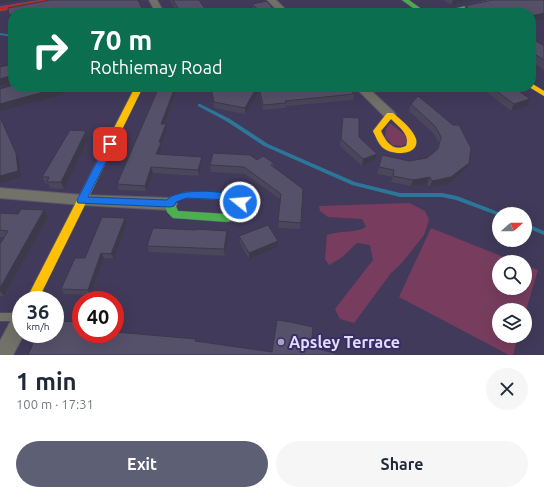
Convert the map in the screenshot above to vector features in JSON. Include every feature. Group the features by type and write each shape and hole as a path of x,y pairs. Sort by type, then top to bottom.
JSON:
{"street":[{"path":"0,9 52,0"},
{"path":"271,0 280,8"},
{"path":"405,0 417,8"},
{"path":"463,8 499,0"},
{"path":"36,291 136,92"},
{"path":"366,92 390,115"},
{"path":"0,193 82,200 170,204"},
{"path":"186,195 231,197 240,202 242,210 236,216 227,218 176,215 172,212 170,204 173,199 186,195"},
{"path":"3,355 12,338"}],"lane":[{"path":"0,317 12,317"}],"shaded area":[{"path":"390,123 405,135 407,143 401,146 392,145 385,137 386,129"},
{"path":"409,203 425,211 429,220 424,235 401,264 391,273 354,323 340,319 335,309 373,260 370,245 357,243 341,258 329,265 325,259 327,235 366,227 362,219 328,217 320,211 319,206"},
{"path":"431,228 498,255 492,255 492,295 531,295 528,303 492,303 492,343 516,343 513,355 509,355 399,297"},
{"path":"532,268 538,270 532,290"}],"building":[{"path":"50,0 138,0 142,8 8,8"},
{"path":"173,0 199,0 205,8 178,8"},
{"path":"493,0 544,0 544,13 536,15 536,8 468,8 465,6"},
{"path":"267,1 272,8 256,8 252,4"},
{"path":"536,41 544,46 544,60 536,55"},
{"path":"8,65 8,77 0,79 0,67"},
{"path":"8,87 8,92 44,92 0,104 0,89"},
{"path":"157,92 173,92 161,124 166,124 159,142 161,143 156,154 202,157 198,170 151,167 145,186 117,184"},
{"path":"212,92 254,92 245,108 214,102"},
{"path":"260,92 352,92 354,94 285,101 286,103 263,105"},
{"path":"498,92 520,92 530,99 514,104"},
{"path":"418,96 453,125 459,125 471,148 469,163 451,177 432,181 430,177 413,180 393,176 394,170 379,167 382,155 409,161 427,158 438,149 441,137 436,127 411,104"},
{"path":"0,117 16,153 18,171 0,176"},
{"path":"343,117 359,118 359,137 377,154 363,159 341,139"},
{"path":"70,130 86,131 61,182 47,182 49,177 42,177"},
{"path":"213,153 250,155 257,160 263,156 274,163 271,165 303,189 301,223 278,221 281,194 244,167 210,165"},
{"path":"21,209 44,210 0,288 0,244 8,231 0,230 0,213 18,214"},
{"path":"102,217 125,218 111,254 101,253 88,290 61,289 75,258 85,258"},
{"path":"268,225 278,241 249,253 239,236"},
{"path":"153,228 227,231 224,249 147,246"},
{"path":"277,320 313,327 311,347 341,355 28,355 33,343 64,343 64,321 72,322 72,343 124,343 124,333 196,339 195,341 272,352"}],"waterway":[{"path":"0,34 8,35"},
{"path":"199,105 228,120 266,145 354,184 400,195 442,195 457,198 492,211"},
{"path":"532,228 544,233"}],"traffic: fast":[{"path":"405,0 417,8"},
{"path":"463,8 499,0"},
{"path":"186,195 231,197 240,202 242,210 236,216 227,218 176,215 172,212 170,204 173,199 186,195"}],"traffic: slow":[{"path":"536,88 544,94"},
{"path":"37,291 136,92"},
{"path":"390,115 404,127 410,135 412,145 406,150 391,149 382,142 377,131 390,115"}],"traffic: jam":[{"path":"0,9 52,0"}],"place":[{"name":"Apsley Terrace","path":"281,342"}],"route":[{"path":"110,144 82,200 170,204 173,199 186,195 231,197 240,202"}]}
